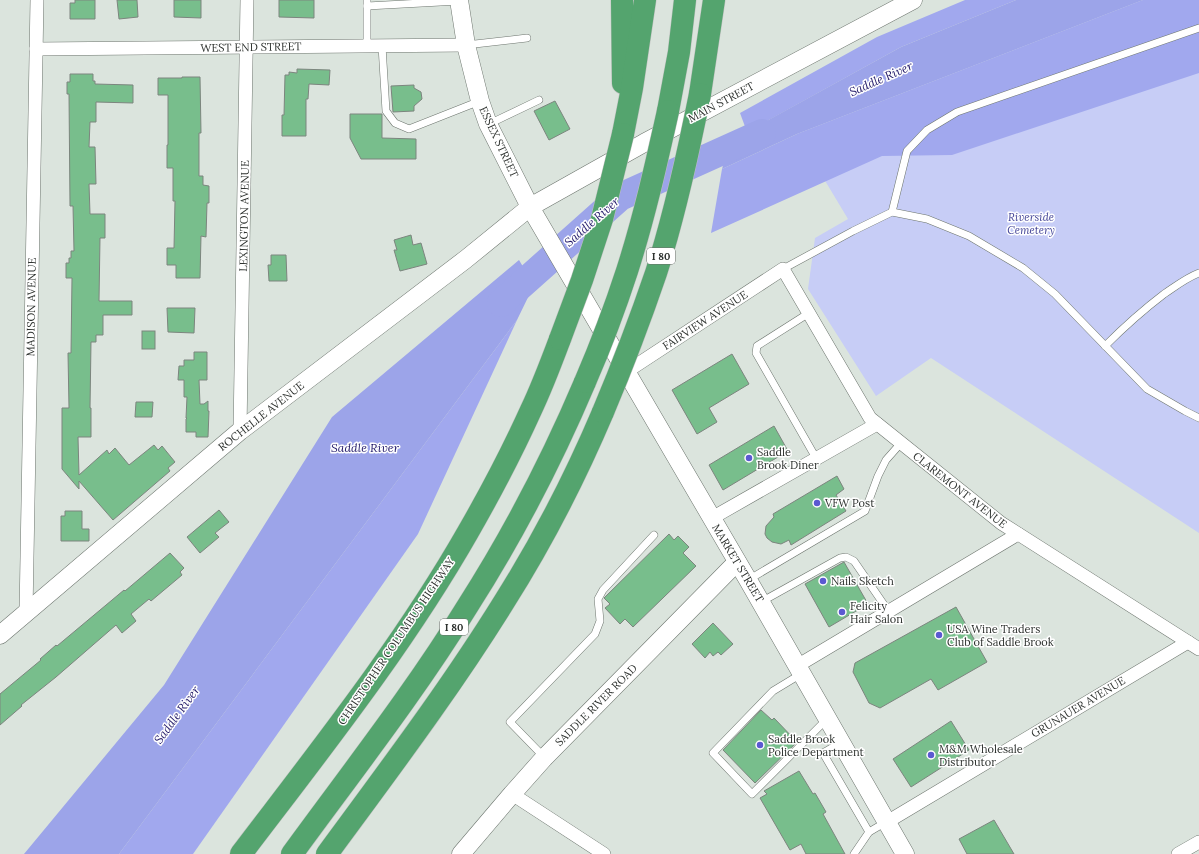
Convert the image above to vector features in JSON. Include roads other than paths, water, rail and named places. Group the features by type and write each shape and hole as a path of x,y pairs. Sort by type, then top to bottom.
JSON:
{"highway":[{"path":"622,0 623,134"},
{"name":"CHRISTOPHER COLUMBUS HIGHWAY","path":"241,854 359,697 423,605 464,539 507,460 531,409 560,340 602,219 623,134 632,88 645,0"},
{"name":"I 80","path":"292,854 404,700 467,608 510,537 561,438 608,325 627,271 643,218 668,111 679,52 686,0"},
{"name":"I 80","path":"327,854 443,694 505,602 552,520 584,455 627,353 656,273 681,184 700,94 714,0"},
{"path":"706,59 727,0"}],"street":[{"name":"MADISON AVENUE","path":"26,613 37,0"},
{"name":"LEXINGTON AVENUE","path":"240,431 247,0"},
{"name":"MAIN STREET","path":"530,207 644,143 913,0"},
{"name":"ESSEX STREET","path":"459,1 466,45 480,101 488,124 530,207 569,274"},
{"name":"WEST END STREET","path":"36,50 466,45"},
{"name":"ROCHELLE AVENUE","path":"0,635 240,431 466,259 530,207"},
{"name":"CLAREMONT AVENUE","path":"783,269 870,418 1001,523 1199,649"},
{"name":"FAIRVIEW AVENUE","path":"626,372 783,269"},
{"name":"MARKET STREET","path":"569,274 761,602 905,854"},
{"path":"712,518 877,424"},
{"path":"799,670 889,612 1018,534"},
{"name":"SADDLE RIVER ROAD","path":"461,854 544,758 737,562"},
{"name":"GRUNAUER AVENUE","path":"887,822 1188,642"},
{"path":"512,794 604,854"},
{"path":"1178,854 1199,842"}],"lane":[{"path":"367,46 367,3 459,1"},
{"path":"892,212 907,151 927,130 956,112 1199,28"},
{"path":"466,45 527,38"},
{"path":"382,46 386,110 395,123 409,129 480,101"},
{"path":"488,124 539,100"},
{"path":"783,269 853,231 892,212 927,218 969,236 1023,268 1055,294 1147,389 1199,418"},
{"path":"1105,346 1126,325 1151,304 1187,278 1199,273"},
{"path":"809,313 757,346 756,353 816,458"},
{"path":"748,580 865,511 878,476 886,460 901,443"},
{"path":"544,758 510,722 595,634 600,621 598,599 603,590 654,535"},
{"path":"761,602 840,558 846,557 854,561 889,612"},
{"path":"799,670 773,692 713,753 752,794 828,719"},
{"path":"841,742 823,753 869,832"},
{"path":"854,854 869,832 887,822"}],"water":[{"name":"Saddle River","path":"1016,0 1143,0 797,134 722,169 730,141 901,47"},
{"name":"Saddle River","path":"519,260 534,285 517,320 119,854 24,854 164,685 332,417"}],"waterway":[{"name":"Saddle River","path":"501,303 620,197 762,133"}],"place":[{"name":"Saddle Brook Diner","path":"749,458"},
{"name":"VFW Post","path":"817,503"},
{"name":"Nails Sketch","path":"823,581"},
{"name":"Felicity Hair Salon","path":"842,612"},
{"name":"USA Wine Traders Club of Saddle Brook","path":"939,635"},
{"name":"Saddle Brook Police Department","path":"760,745"},
{"name":"M&M Wholesale Distributor","path":"931,755"}],"park label":[{"name":"Riverside Cemetery","path":"1031,223"}]}
